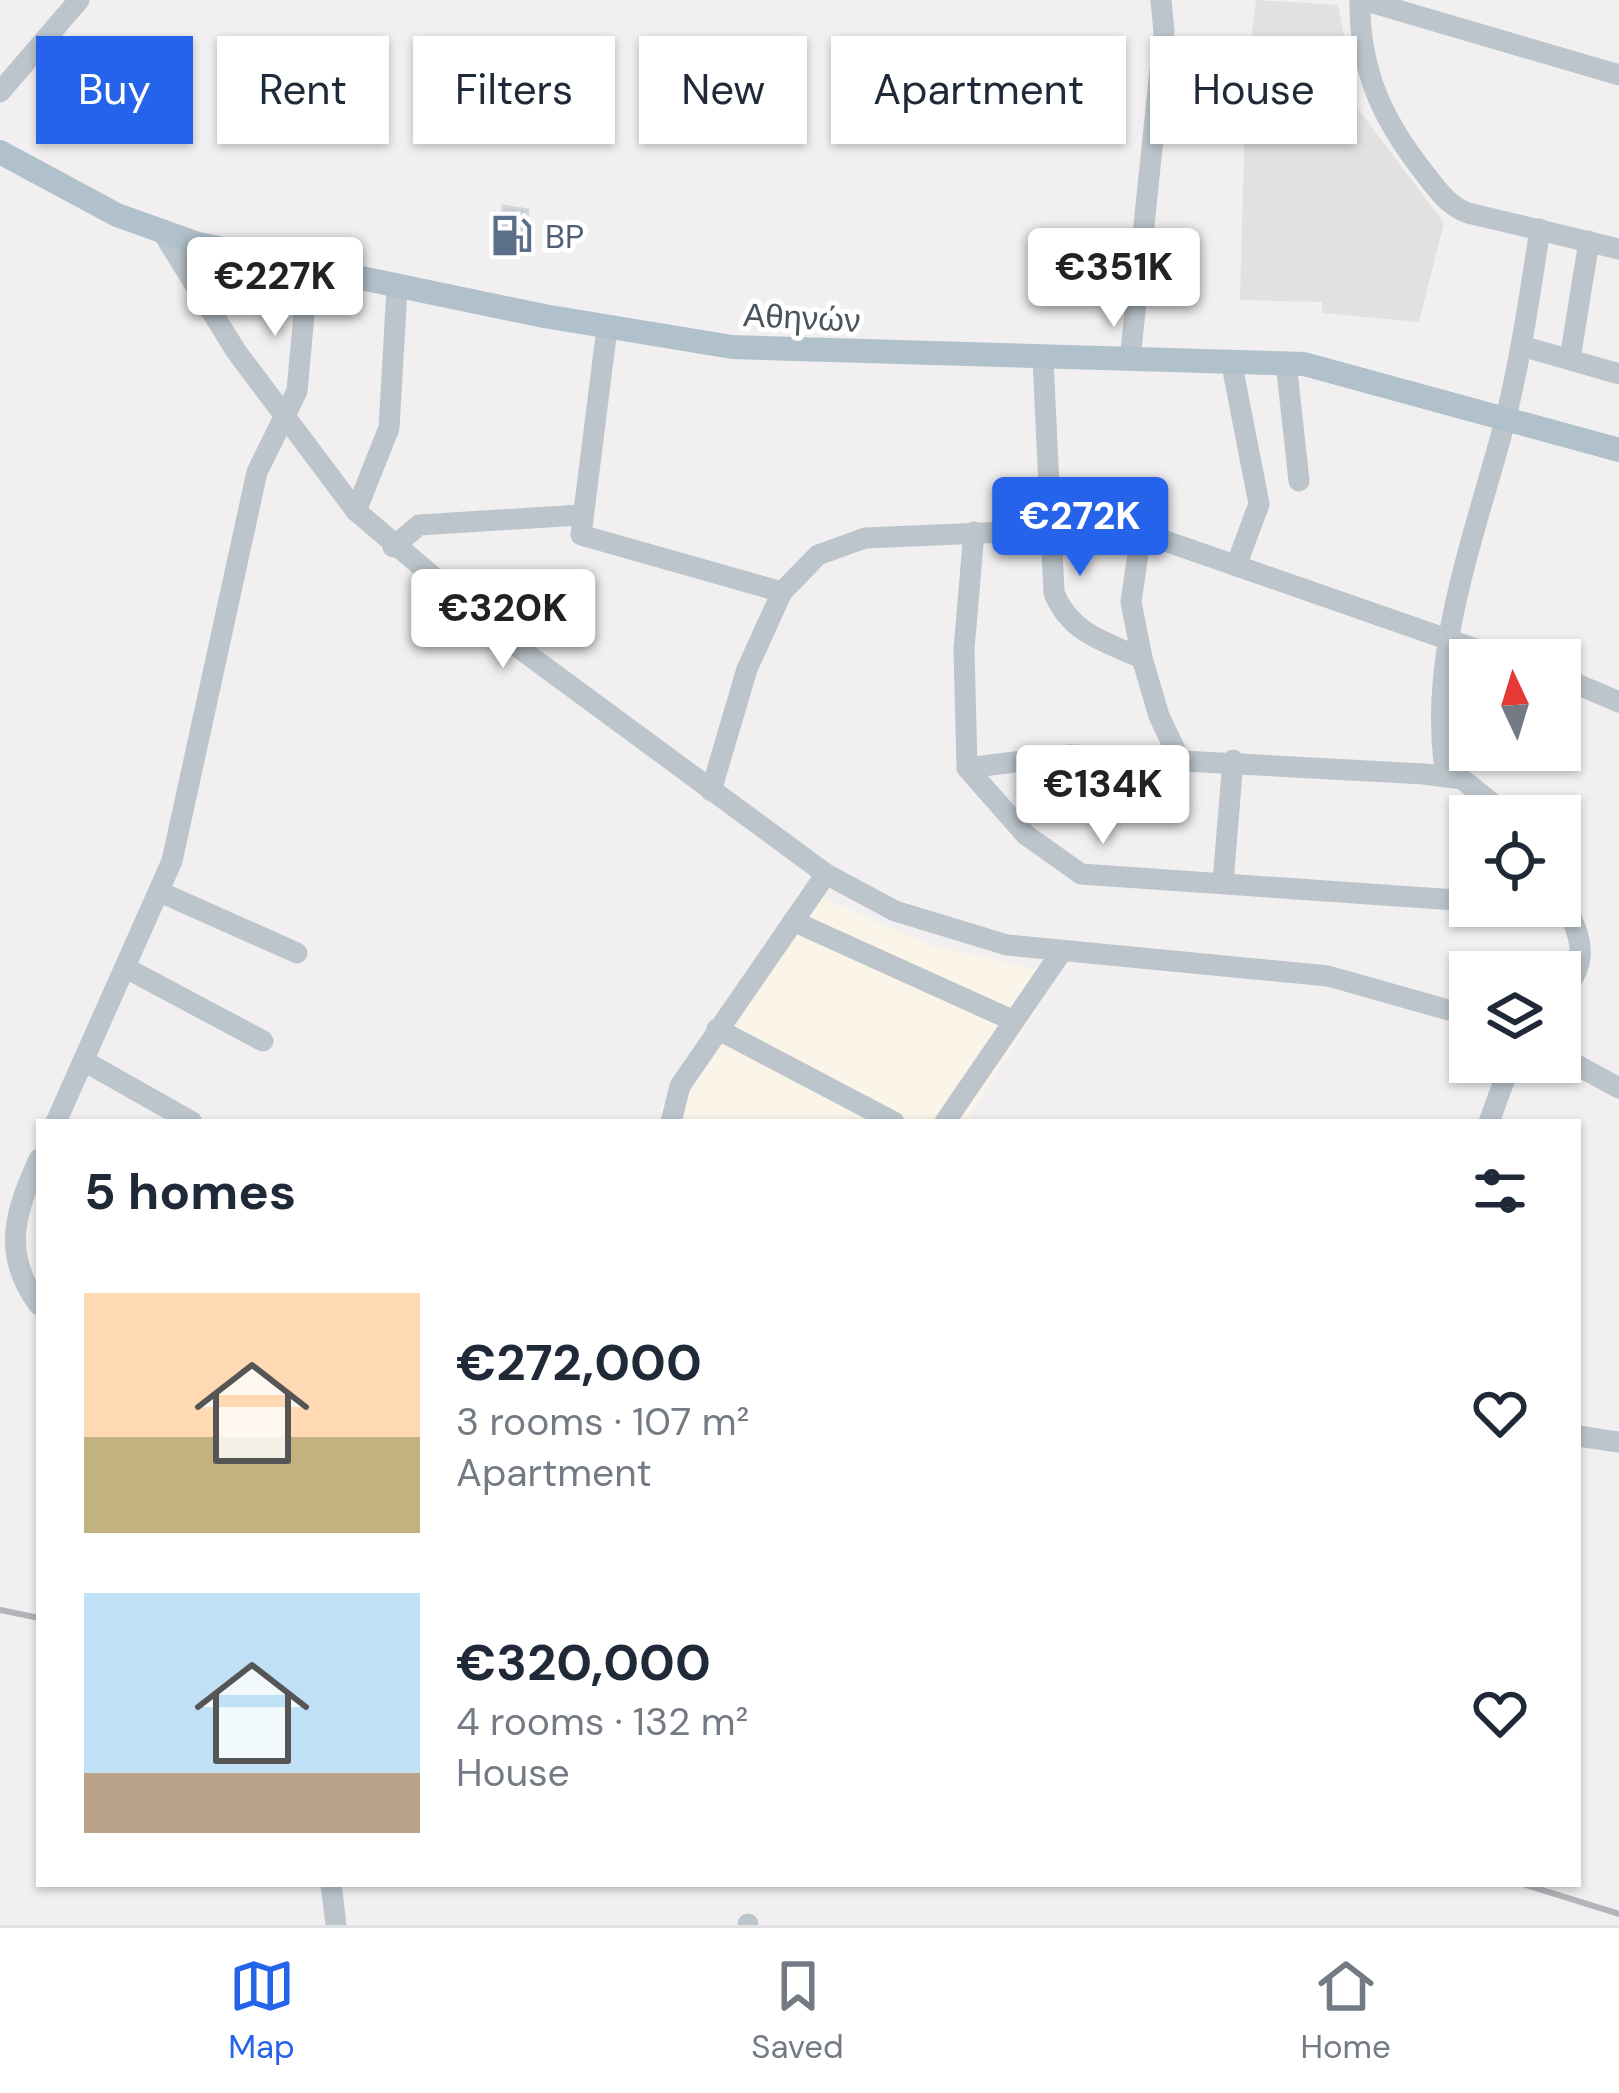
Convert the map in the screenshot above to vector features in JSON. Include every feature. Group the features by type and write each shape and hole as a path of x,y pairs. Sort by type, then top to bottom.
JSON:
{"main road":[{"name":"Αθηνών","path":"0,152 79,197 163,233 308,271 608,328 732,347 1042,359 1286,362 1344,372 1619,451"}],"street":[{"path":"0,92 79,0"},
{"path":"1130,360 1162,52 1161,0"},
{"path":"1619,75 1361,0 1364,51 1379,110 1396,138 1457,209 1619,248"},
{"path":"1451,639 1522,346 1540,229"},
{"path":"163,233 284,419 356,511 393,547 710,791 826,874 923,921 1060,954 1314,974 1449,1009"},
{"path":"1570,359 1588,241"},
{"path":"57,1119 160,892 180,830 209,675 257,472 300,379 308,271"},
{"path":"356,511 389,428 398,289"},
{"path":"608,328 579,532 588,539 782,592"},
{"path":"1522,346 1619,374"},
{"path":"1042,359 1052,581 1066,617 1101,642 1142,658"},
{"path":"1231,360 1258,505 1236,566"},
{"path":"1286,362 1299,481"},
{"path":"393,547 419,525 580,514"},
{"path":"710,791 742,684 782,592 812,559 853,540 1110,526 1449,642"},
{"path":"974,532 964,649 967,768 1025,835 1076,872 1449,900"},
{"path":"1141,533 1131,602 1159,716 1179,758"},
{"path":"1446,776 1442,742 1449,654"},
{"path":"1581,686 1619,701"},
{"path":"967,768 1048,756 1233,760 1446,776 1485,795"},
{"path":"1223,883 1233,760"},
{"path":"672,1119 680,1086 826,874"},
{"path":"160,892 297,953"},
{"path":"793,921 1014,1021"},
{"path":"1572,927 1581,956"},
{"path":"947,1119 1060,954"},
{"path":"126,968 262,1041"},
{"path":"717,1029 888,1119"},
{"path":"84,1061 187,1119"},
{"path":"1581,1067 1619,1088"},
{"path":"1490,1119 1503,1083"},
{"path":"36,1166 21,1198 12,1238 22,1276 36,1300"},
{"path":"1581,1436 1619,1442"},
{"path":"331,1887 335,1925"}],"shaded area":[{"path":"1256,0 1338,5 1344,36 1252,36"},
{"path":"1357,104 1444,223 1419,322 1322,313 1322,302 1240,300 1244,144 1357,144"},
{"path":"801,888 932,946 1059,974 967,1119 665,1119 661,1107 733,1014"}],"building":[{"path":"503,206 528,210 522,253 497,250"}],"railway":[{"path":"0,1610 36,1617"},
{"path":"1533,1887 1619,1914"}],"place":[{"name":"BP","path":"511,236"}]}
